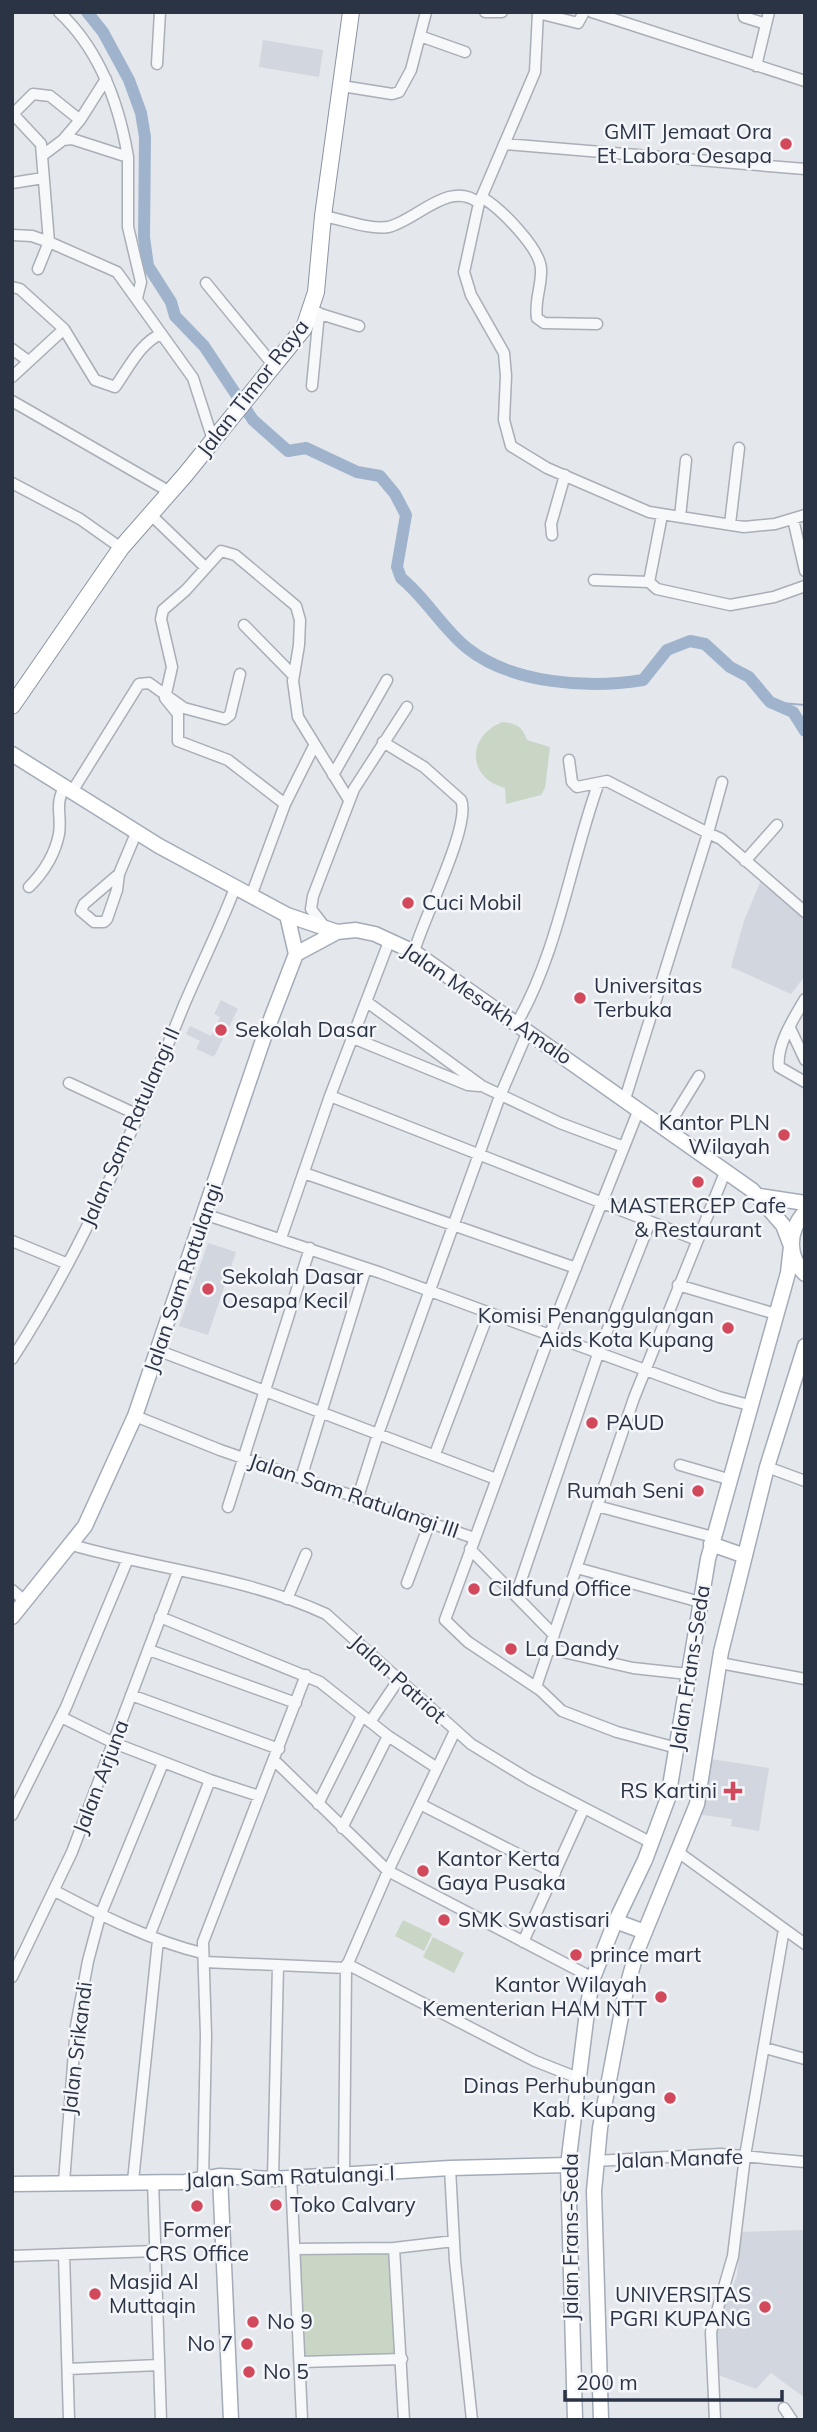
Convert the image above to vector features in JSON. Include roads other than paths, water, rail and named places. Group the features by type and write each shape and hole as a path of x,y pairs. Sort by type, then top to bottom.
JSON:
{"highway":[{"name":"Jalan Timor Raya","path":"12,706 121,548 218,435 315,312 323,216 351,12"}],"main road":[{"name":"Jalan Mesakh Amalo","path":"12,754 137,831 287,915 331,929 356,930 390,939 414,952 760,1196 783,1225 796,1263 805,1274"},
{"path":"287,915 296,954 331,929"},
{"name":"Jalan Sam Ratulangi","path":"12,1617 72,1545 93,1513 135,1416 260,1047 296,954"},
{"name":"Jalan Mesakh Amalo","path":"760,1196 805,1203"},
{"name":"Jalan Frans-Seda","path":"575,2420 568,2165 593,1978 615,1921 652,1843 668,1798 712,1541 776,1314 794,1228 805,1212"},
{"name":"Jalan Frans-Seda","path":"601,2420 597,2371 595,2161 626,1990 645,1932 697,1804 720,1663 745,1556 767,1467 805,1346"},
{"path":"712,1541 745,1556"},
{"path":"615,1921 645,1932"},
{"name":"Jalan Sam Ratulangi I","path":"12,2184 203,2181 220,2176 273,2179 450,2168 568,2165"},
{"path":"220,2176 231,2420"},
{"path":"574,2374 586,2378 597,2371"},
{"path":"575,2392 587,2385 600,2389"}],"street":[{"path":"59,12 81,36 106,79 123,130 128,157 128,227 141,282 137,299"},
{"path":"157,64 160,12"},
{"path":"342,86 397,94 411,70 426,12"},
{"path":"485,12 502,12"},
{"path":"584,12 578,23 538,13 535,72 481,200 464,272 471,295 504,353 507,440 516,451 649,512 758,527 805,515"},
{"path":"592,12 805,81"},
{"path":"743,12 744,17 766,24"},
{"path":"756,66 769,12"},
{"path":"420,36 465,52"},
{"path":"43,155 80,120 106,79"},
{"path":"38,270 48,242 43,155 41,144 13,114 33,94 43,93 80,120"},
{"path":"62,139 72,139 128,157"},
{"path":"505,144 805,169"},
{"path":"12,183 43,178"},
{"path":"323,216 390,226 452,197 481,200 496,206 539,257 541,273 537,318 544,323 597,324"},
{"path":"12,235 48,242 117,272 193,378 218,435"},
{"path":"206,283 274,366"},
{"path":"12,287 20,289 64,329 90,374 108,387 115,387 131,360 152,338 161,334"},
{"path":"312,386 315,312 359,326"},
{"path":"12,377 27,360 64,329"},
{"path":"12,349 27,360"},
{"path":"12,401 170,492"},
{"path":"730,524 739,448"},
{"path":"680,517 686,460"},
{"path":"552,536 553,515 565,475"},
{"path":"12,483 80,519 121,548"},
{"path":"149,513 204,566"},
{"path":"649,582 662,514"},
{"path":"793,519 805,571"},
{"path":"285,804 237,765 178,741 178,714 167,701 165,693 172,667 161,614 172,600 186,590 218,552 227,551 296,606 300,620 299,645 293,675 298,717 349,800"},
{"path":"594,580 649,582 657,589 730,605 796,591 805,586"},
{"path":"244,625 293,675"},
{"path":"29,887 45,869 58,837 58,800 69,788 139,684 149,683 184,708 227,718 240,674"},
{"path":"333,775 387,680"},
{"path":"331,929 313,913 310,903 349,800 383,741 407,707"},
{"path":"383,741 424,767 461,800 464,807 458,834 414,952"},
{"path":"251,895 285,804 314,746"},
{"path":"569,760 574,785 581,788 607,781 721,839 805,912"},
{"path":"625,1099 722,782"},
{"path":"358,1497 378,1434 500,1096 598,785"},
{"path":"746,861 777,825"},
{"path":"119,874 84,904 81,911 94,922 104,922 107,919 117,890 119,874 137,831"},
{"name":"Jalan Sam Ratulangi II","path":"12,1359 43,1313 68,1264 138,1115 235,888"},
{"path":"281,1238 330,1096 390,939"},
{"path":"805,999 783,1041 779,1067 805,1082"},
{"path":"367,1002 482,1086 624,1147"},
{"path":"790,1028 802,1042 805,1060"},
{"path":"353,1038 468,1085 482,1086"},
{"path":"667,1128 699,1076"},
{"path":"69,1083 138,1115"},
{"path":"330,1096 697,1240"},
{"path":"554,1635 472,1543 600,1203 639,1109"},
{"path":"536,1688 646,1371 726,1170"},
{"path":"303,1173 576,1268"},
{"path":"205,1214 310,1248 646,1371 749,1405"},
{"path":"516,1595 598,1353 650,1222"},
{"path":"12,1241 68,1264"},
{"path":"228,1507 310,1248"},
{"path":"301,1478 366,1268"},
{"path":"678,1285 776,1314"},
{"path":"435,1454 489,1312"},
{"path":"157,1350 496,1479"},
{"name":"Jalan Sam Ratulangi III","path":"135,1416 244,1459 430,1522 472,1543 445,1620 468,1642 536,1688 562,1711 582,1721 677,1748"},
{"path":"680,1465 728,1479"},
{"path":"767,1467 805,1481"},
{"path":"597,1506 712,1541"},
{"path":"407,1583 430,1522"},
{"name":"Jalan Patriot","path":"72,1545 127,1561 288,1599 331,1617 455,1731 505,1767 652,1843"},
{"path":"288,1599 306,1554"},
{"path":"12,1815 61,1717 127,1561"},
{"path":"577,1568 700,1602"},
{"name":"Jalan Arjuna","path":"12,1978 55,1891 178,1572"},
{"path":"12,1590 25,1601"},
{"path":"160,1616 306,1675 388,1736 437,1768"},
{"path":"550,1649 633,1668 688,1674"},
{"path":"149,1650 296,1703"},
{"path":"720,1663 805,1678"},
{"path":"203,2181 206,2099 203,1957 205,1933 306,1675"},
{"path":"318,1804 366,1719 399,1679"},
{"path":"131,1695 279,1749"},
{"path":"61,1717 163,1763 259,1796"},
{"path":"344,2176 347,1966 388,1871 455,1731"},
{"path":"342,1828 388,1736"},
{"path":"274,1760 388,1871 593,1978"},
{"name":"Jalan Srikandi","path":"64,2182 78,2015 100,1916 163,1763"},
{"path":"133,2181 154,1937 210,1780"},
{"path":"420,1804 555,1873"},
{"path":"523,1942 584,1808"},
{"path":"678,1852 805,1944"},
{"path":"55,1891 100,1916 203,1957 278,1966 347,1966 535,2061 578,2078"},
{"path":"715,2420 711,2332 733,2256 745,2156 784,1929"},
{"path":"12,1942 24,1949"},
{"path":"273,2179 278,1966"},
{"path":"765,2049 805,2059"},
{"name":"Jalan Manafe","path":"595,2161 721,2154 805,2162"},
{"path":"450,2168 454,2241 472,2420"},
{"path":"291,2176 302,2420"},
{"path":"153,2181 161,2420"},
{"path":"295,2249 394,2248 454,2241"},
{"path":"394,2248 404,2420"},
{"path":"12,2256 156,2251"},
{"path":"64,2254 69,2420"},
{"path":"301,2362 401,2359"},
{"path":"68,2369 159,2365"},
{"path":"783,2408 792,2420"}],"waterway":[{"path":"87,12 103,32 129,80 141,113 145,137 144,237 148,266 171,302 175,316 204,346 253,420 288,451 306,448 357,472 380,476 395,494 406,515 397,567 401,578 458,640 485,660 528,676 552,681 599,684 643,680 667,650 690,641 705,644 730,667 749,677 770,702 793,712 805,731"},
{"path":"770,702 805,705"}],"place":[{"name":"GMIT Jemaat Ora Et Labora Oesapa","path":"786,144"},
{"name":"Cuci Mobil","path":"408,903"},
{"name":"Universitas Terbuka","path":"580,998"},
{"name":"Sekolah Dasar","path":"221,1030"},
{"name":"Kantor PLN Wilayah","path":"784,1135"},
{"name":"MASTERCEP Cafe & Restaurant","path":"698,1182"},
{"name":"Sekolah Dasar Oesapa Kecil","path":"208,1289"},
{"name":"Komisi Penanggulangan Aids Kota Kupang","path":"728,1328"},
{"name":"PAUD","path":"592,1423"},
{"name":"Rumah Seni","path":"698,1491"},
{"name":"Cildfund Office","path":"474,1589"},
{"name":"La Dandy","path":"511,1649"},
{"name":"RS Kartini","path":"733,1791"},
{"name":"Kantor Kerta Gaya Pusaka","path":"423,1871"},
{"name":"SMK Swastisari","path":"444,1920"},
{"name":"prince mart","path":"576,1955"},
{"name":"Kantor Wilayah Kementerian HAM NTT","path":"661,1997"},
{"name":"Dinas Perhubungan Kab. Kupang","path":"670,2098"},
{"name":"Toko Calvary","path":"276,2205"},
{"name":"Former CRS Office","path":"197,2206"},
{"name":"Masjid Al Muttaqin","path":"95,2294"},
{"name":"UNIVERSITAS PGRI KUPANG","path":"765,2307"},
{"name":"No 9","path":"253,2322"},
{"name":"No 7","path":"247,2344"},
{"name":"No 5","path":"249,2372"}]}
